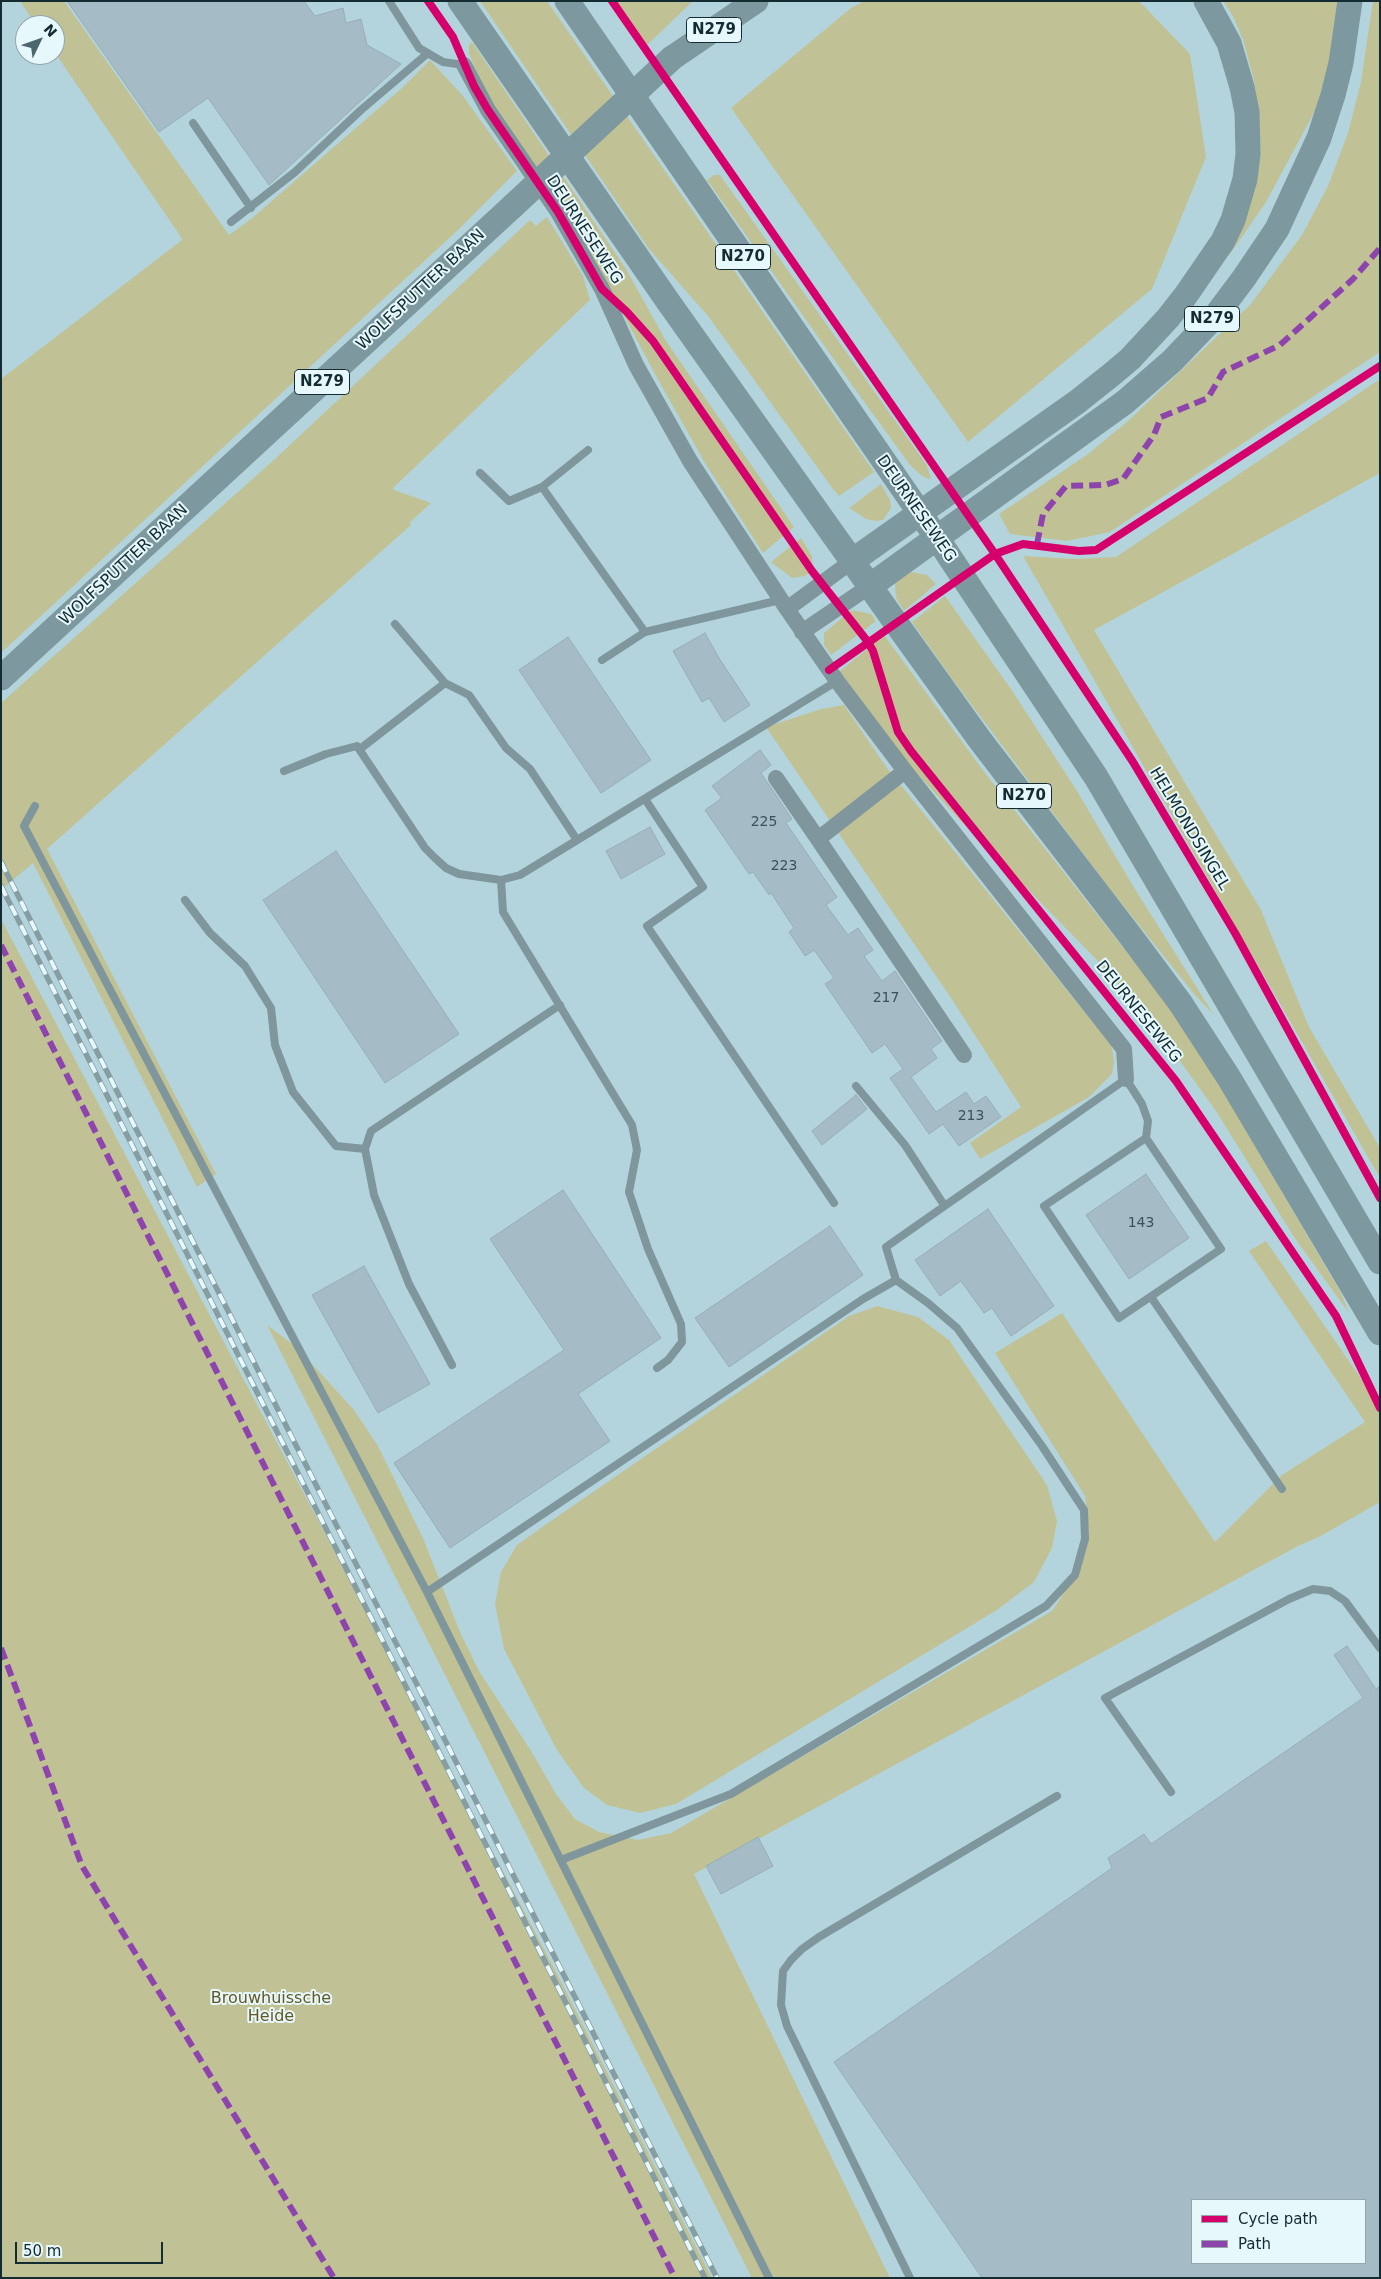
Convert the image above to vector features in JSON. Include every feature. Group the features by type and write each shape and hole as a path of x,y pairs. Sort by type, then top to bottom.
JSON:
{"main road":[{"name":"DEURNESEWEG","path":"460,1 661,292 980,740 1181,1004 1228,1078 1380,1333"},
{"name":"DEURNESEWEG","path":"567,1 937,538 1096,777 1380,1262"},
{"name":"WOLFSPUTTER BAAN","path":"1,678 514,205 672,58 729,1"},
{"name":"N279","path":"672,58 756,1"},
{"name":"N279","path":"918,513 1077,402 1130,359 1186,295 1223,240 1233,220 1245,179 1248,154 1247,112 1242,87 1228,43 1206,1"},
{"name":"N279","path":"937,538 1125,402 1195,338 1239,285 1277,229 1319,138 1341,63 1350,1"},
{"path":"852,561 918,513"},
{"path":"870,586 937,538"}],"street":[{"name":"DEURNESEWEG","path":"464,65 488,110 558,212 598,280 636,364 690,461 784,605 837,681 905,771 1124,1049 1126,1079"},
{"path":"784,605 852,561"},
{"path":"802,632 870,586"},
{"path":"818,839 905,771"},
{"path":"776,778 964,1055"}],"lane":[{"path":"389,1 419,48 443,62 464,65"},
{"path":"231,222 295,172 361,110 428,53"},
{"path":"193,123 251,208"},
{"path":"480,473 509,501 542,487 588,450"},
{"path":"542,487 645,632"},
{"path":"602,660 645,632 784,605"},
{"path":"395,624 445,683 468,695 506,748 530,769 577,840"},
{"path":"284,771 326,754 357,746 425,848 446,868 459,874 501,880 520,875 837,681"},
{"path":"360,749 445,683"},
{"path":"645,799 703,888 646,926 834,1203"},
{"path":"35,806 24,826 427,1592 769,2278"},
{"path":"501,880 503,912 632,1125 636,1150 629,1192 648,1249 681,1324 682,1342 668,1360 657,1368"},
{"path":"185,900 210,933 244,966 271,1008 274,1045 293,1092 336,1146 365,1149"},
{"path":"452,1364 409,1284 374,1195 365,1149 371,1131 560,1005"},
{"path":"561,1860 731,1794 1046,1606 1075,1574 1085,1539 1084,1510 1042,1446 957,1328 928,1303 896,1280 886,1247 1126,1079 1134,1090 1148,1121 1146,1138 1221,1249 1120,1318 1044,1206 1146,1138"},
{"path":"856,1086 906,1145 944,1205"},
{"path":"427,1592 863,1298 896,1280"},
{"path":"1151,1297 1282,1489"},
{"path":"1171,1792 1105,1698 1289,1599 1313,1589 1330,1591 1345,1601 1380,1648"},
{"path":"910,2278 787,2026 781,2005 784,1971 791,1960 802,1949 819,1937 1056,1796"}],"green space":[{"path":"20,1 64,1 229,235 251,219 402,88 430,60 463,96 517,171 459,229 1,653 1,379 182,240 63,65 65,65 65,15 29,15"},
{"path":"480,1 547,1 874,472 839,496 833,489 708,316 649,249"},
{"path":"612,1 693,1 643,49"},
{"path":"864,1 1139,1 1190,54 1206,157 1152,289 968,442 731,108 851,8"},
{"path":"1223,1 1340,1 1334,47 1316,109 1266,202 1228,257 1243,214 1259,119 1254,80 1243,40 1233,16"},
{"path":"1373,1 1380,1 1380,352 1110,532 1067,541 1010,534 999,514 1088,454 1128,421 1250,305 1302,235 1328,186 1348,133 1361,82"},
{"path":"472,42 626,269 666,341 794,527 763,553 705,463 604,278 490,102 469,54 469,45"},
{"path":"714,175 720,175 926,464 931,478 922,476 910,465 852,385 707,180"},
{"path":"547,217 583,276 590,300 393,488 431,503 410,522 411,525 47,849 216,1174 197,1187 33,863 1,890 1,703 276,458 530,220 536,226"},
{"path":"1380,379 1380,473 1094,630 1261,910 1309,1027 1380,1148 1380,1178 1023,556 1075,559 1116,557"},
{"path":"881,484 890,500 891,508 883,520 866,519 849,508"},
{"path":"801,538 812,556 813,569 805,576 792,578 771,562"},
{"path":"907,573 927,575 936,584 904,611 896,598 895,583"},
{"path":"945,596 1011,689 1077,791 1133,886 1214,1015 1195,995 1106,884 950,676 912,622"},
{"path":"852,610 871,614 876,621 831,655 824,645 824,633"},
{"path":"884,635 985,773 1168,1004 1224,1093 1341,1293 1349,1313 1294,1237 1216,1111 1151,1021 1095,958 956,816 911,767 839,672"},
{"path":"844,705 887,768 1112,1046 1114,1062 1112,1074 1089,1097 980,1159 970,1143 1021,1107 951,998 766,727 821,709"},
{"name":"Brouwhuissche Heide","path":"1,919 554,1968 712,2278 1,2278"},
{"path":"1266,1241 1380,1406 1380,1502 1319,1537 1298,1546 694,1874 890,2278 752,2278 267,1325 295,1346 324,1377 354,1410 378,1446 423,1538 460,1632 479,1671 533,1754 556,1794 575,1819 599,1832 638,1840 671,1833 1052,1611 1074,1578 1086,1551 1088,1521 1085,1496 995,1353 1062,1313 1215,1542 1282,1475 1365,1422 1249,1251"},
{"path":"877,1306 918,1317 949,1340 1047,1485 1057,1521 1052,1548 1034,1582 997,1610 676,1804 640,1813 607,1805 584,1788 557,1750 504,1649 495,1604 501,1572 517,1545 545,1525 849,1316"}],"building":[{"path":"67,1 304,1 315,16 343,8 346,23 361,19 367,45 401,64 269,185 208,98 159,132"},
{"path":"705,633 750,705 724,722 709,698 702,702 673,651"},
{"path":"568,637 651,760 601,793 519,670"},
{"path":"760,750 771,765 761,773 792,819 786,823 837,897 826,905 848,935 858,928 873,950 864,956 882,981 895,971 942,1041 931,1049 937,1058 911,1077 936,1112 966,1092 974,1104 986,1096 1001,1117 959,1146 943,1124 929,1134 890,1078 903,1069 885,1044 872,1053 825,984 834,978 814,950 805,956 789,932 794,928 771,893 769,895 753,872 749,874 705,810 722,798 712,786"},
{"path":"650,827 665,854 621,879 606,851"},
{"path":"336,851 459,1034 385,1083 263,900"},
{"path":"856,1095 867,1109 822,1145 812,1131"},
{"path":"1146,1174 1189,1238 1129,1279 1086,1215"},
{"path":"563,1190 661,1338 578,1394 610,1441 450,1548 394,1463 564,1350 490,1239"},
{"path":"988,1209 1054,1306 1011,1336 992,1308 984,1313 961,1281 940,1296 915,1260"},
{"path":"830,1226 863,1275 729,1367 695,1318"},
{"path":"364,1266 430,1384 378,1413 312,1295"},
{"path":"1347,1646 1376,1689 1380,1686 1380,2278 982,2278 834,2062 1112,1868 1108,1858 1144,1834 1151,1844 1363,1698 1334,1655"},
{"path":"758,1837 773,1866 721,1894 706,1866"}],"railway":[{"path":"1,862 717,2278"},
{"path":"1,886 705,2278"}],"marked path":[{"path":"1037,544 1043,514 1066,486 1105,485 1123,479 1154,435 1161,417 1208,398 1223,372 1280,345 1353,279 1380,248"},
{"path":"1,945 675,2278"},
{"path":"1,1648 82,1866 334,2278"}],"cycle path":[{"path":"428,1 453,37 474,86 488,110 558,212 602,289 627,312 653,341 812,571 868,642 873,651 898,732 911,751 1176,1081 1336,1316 1380,1408"},
{"name":"HELMONDSINGEL","path":"612,1 995,554 1133,762 1235,933 1380,1198"},
{"path":"829,670 995,554 1023,544 1079,551 1096,550 1380,366"}]}
